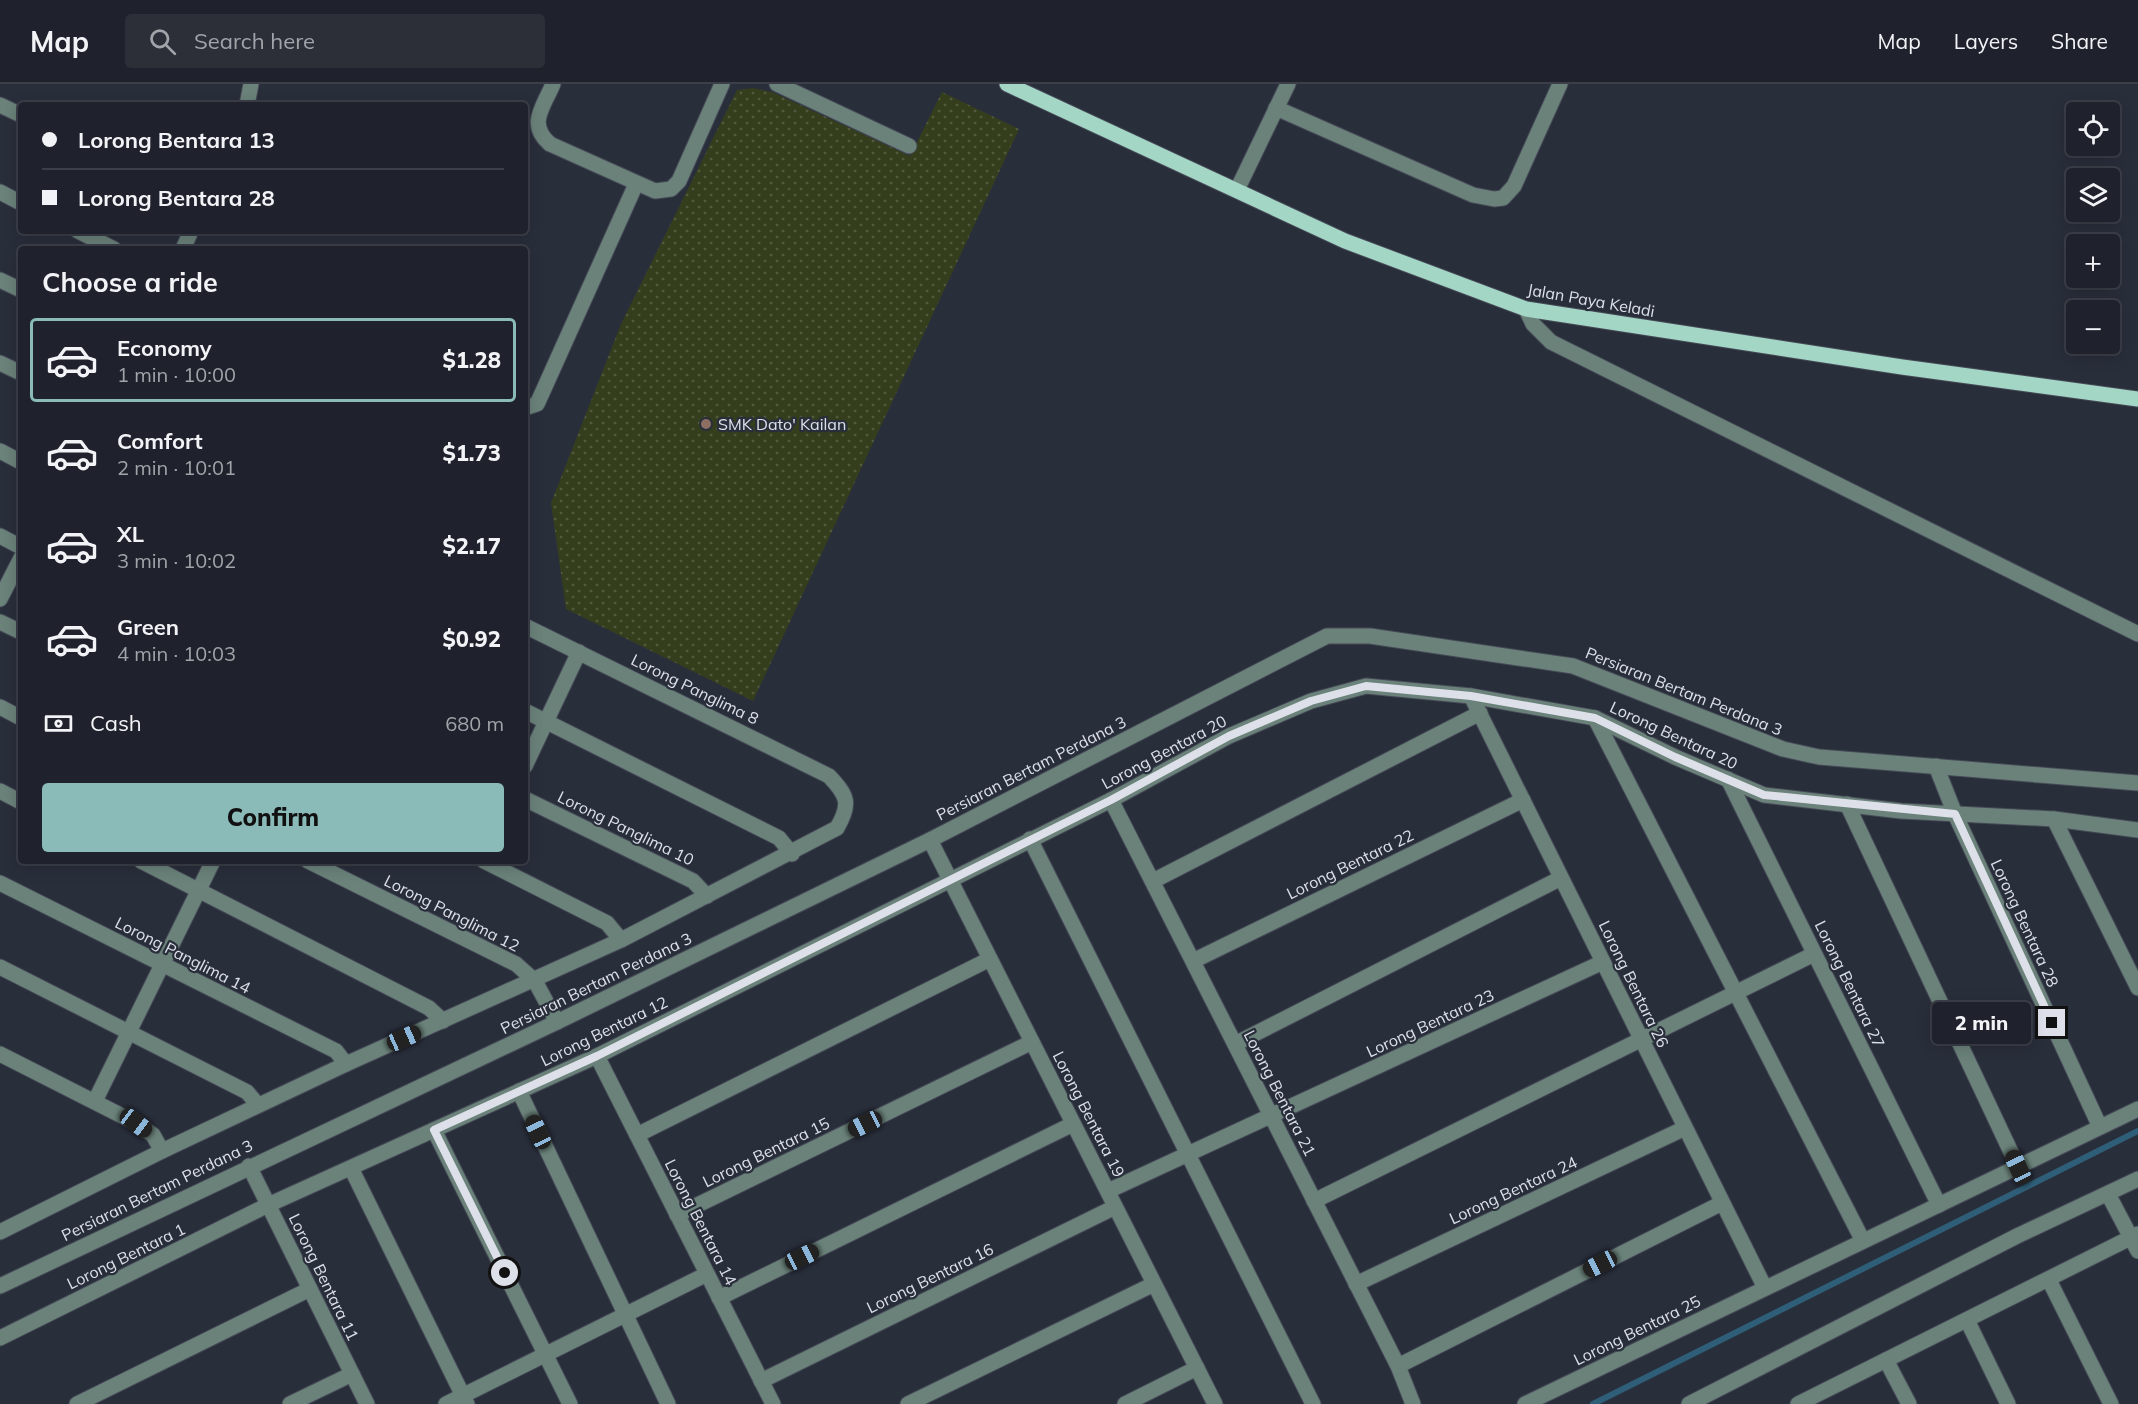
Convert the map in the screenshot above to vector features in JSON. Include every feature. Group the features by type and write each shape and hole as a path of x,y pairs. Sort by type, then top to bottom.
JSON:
{"main road":[{"name":"Jalan Paya Keladi","path":"1008,84 1345,241 1526,309 1902,367 2138,399"}],"street":[{"path":"248,102 251,84"},
{"path":"553,84 537,122 539,135 550,144 655,191 671,189 679,182 722,84"},
{"path":"777,84 909,146"},
{"path":"1237,190 1288,84"},
{"path":"1276,108 1454,188 1494,199 1503,198 1514,186 1560,84"},
{"path":"0,105 18,114"},
{"path":"528,407 537,404 636,184"},
{"path":"0,192 18,201"},
{"path":"84,234 108,246"},
{"path":"0,280 18,289"},
{"path":"1526,309 1533,324 1551,342 2138,634"},
{"path":"0,363 18,372"},
{"path":"0,451 18,460"},
{"path":"0,536 18,545"},
{"path":"0,599 18,564"},
{"path":"0,622 18,631"},
{"name":"Lorong Panglima 8","path":"528,627 829,776 844,792 847,812 837,828 792,854"},
{"name":"Persiaran Bertam Perdana 3","path":"0,1286 557,1022 930,840 1327,636 1347,634 1573,666 1783,749 1820,757 2138,783"},
{"path":"528,760 579,652"},
{"name":"Lorong Bentara 20","path":"950,879 1111,800 1229,736 1322,698 1366,686 1471,696 1595,718 1764,795 1955,814 2054,819 2138,830"},
{"name":"Lorong Bentara 26","path":"1471,696 1765,1288"},
{"path":"0,707 18,716"},
{"path":"0,1232 258,1105 621,940 792,854 779,838 528,712"},
{"path":"1153,881 1480,713"},
{"path":"1595,718 1863,1241"},
{"name":"Lorong Bentara 28","path":"1936,766 1955,814 2100,1127"},
{"name":"Lorong Bentara 27","path":"1728,779 1939,1204"},
{"path":"0,791 18,800"},
{"name":"Lorong Panglima 10","path":"528,800 693,881 707,896"},
{"name":"Lorong Bentara 21","path":"1111,800 1398,1366 1413,1404"},
{"name":"Lorong Bentara 22","path":"1193,961 1523,800"},
{"path":"1847,804 2018,1167"},
{"path":"2054,819 2138,988"},
{"path":"1030,839 1313,1404"},
{"name":"Lorong Bentara 19","path":"930,840 1215,1404"},
{"path":"147,864 429,1008 442,1021"},
{"path":"95,1101 212,864"},
{"name":"Lorong Panglima 12","path":"314,864 516,964 535,981 557,1022"},
{"path":"489,864 608,923 621,940"},
{"path":"1235,1044 1561,878"},
{"name":"Lorong Bentara 12","path":"268,1205 597,1056 950,879"},
{"name":"Lorong Panglima 14","path":"0,883 336,1051 346,1064"},
{"path":"1314,1201 1815,954"},
{"path":"637,1135 990,959"},
{"name":"Lorong Bentara 23","path":"1108,1191 1603,962"},
{"path":"0,967 247,1092 258,1105"},
{"name":"Lorong Bentara 15","path":"677,1215 1032,1042"},
{"path":"0,1054 136,1123 153,1136 162,1151"},
{"name":"Lorong Bentara 14","path":"597,1056 773,1404"},
{"path":"519,1091 668,1404"},
{"name":"Lorong Bentara 25","path":"1525,1404 2138,1109"},
{"path":"719,1298 1074,1124"},
{"name":"Lorong Bentara 24","path":"1356,1284 1685,1128"},
{"path":"434,1130 570,1404"},
{"name":"Lorong Bentara 11","path":"249,1166 367,1404"},
{"path":"351,1168 465,1400"},
{"path":"1689,1404 2018,1236 2138,1179"},
{"path":"1800,1404 2049,1280 2136,1241 2108,1194"},
{"path":"1398,1366 1722,1203"},
{"name":"Lorong Bentara 1","path":"0,1338 268,1205"},
{"name":"Lorong Bentara 16","path":"761,1381 1116,1207"},
{"path":"446,1404 465,1400 546,1354 707,1274"},
{"path":"2049,1280 2111,1404"},
{"path":"908,1404 1154,1284"},
{"path":"77,1404 310,1289"},
{"path":"1967,1320 2008,1404"},
{"path":"1886,1360 1909,1404"},
{"path":"1125,1404 1197,1368"},
{"path":"290,1404 352,1374"}],"green space":[{"name":"SMK Dato' Kailan","path":"753,88 772,92 910,156 942,92 1019,129 753,701 566,609 551,503 621,324 737,90"}],"waterway":[{"path":"1593,1404 2138,1131"}],"place":[{"name":"SMK Dato' Kailan","path":"706,424"}],"route":[{"path":"505,1273 434,1130 597,1056 1111,800 1229,736 1311,701 1366,686 1471,696 1595,718 1675,757 1764,795 1901,811 1955,814 2052,1023"}]}
